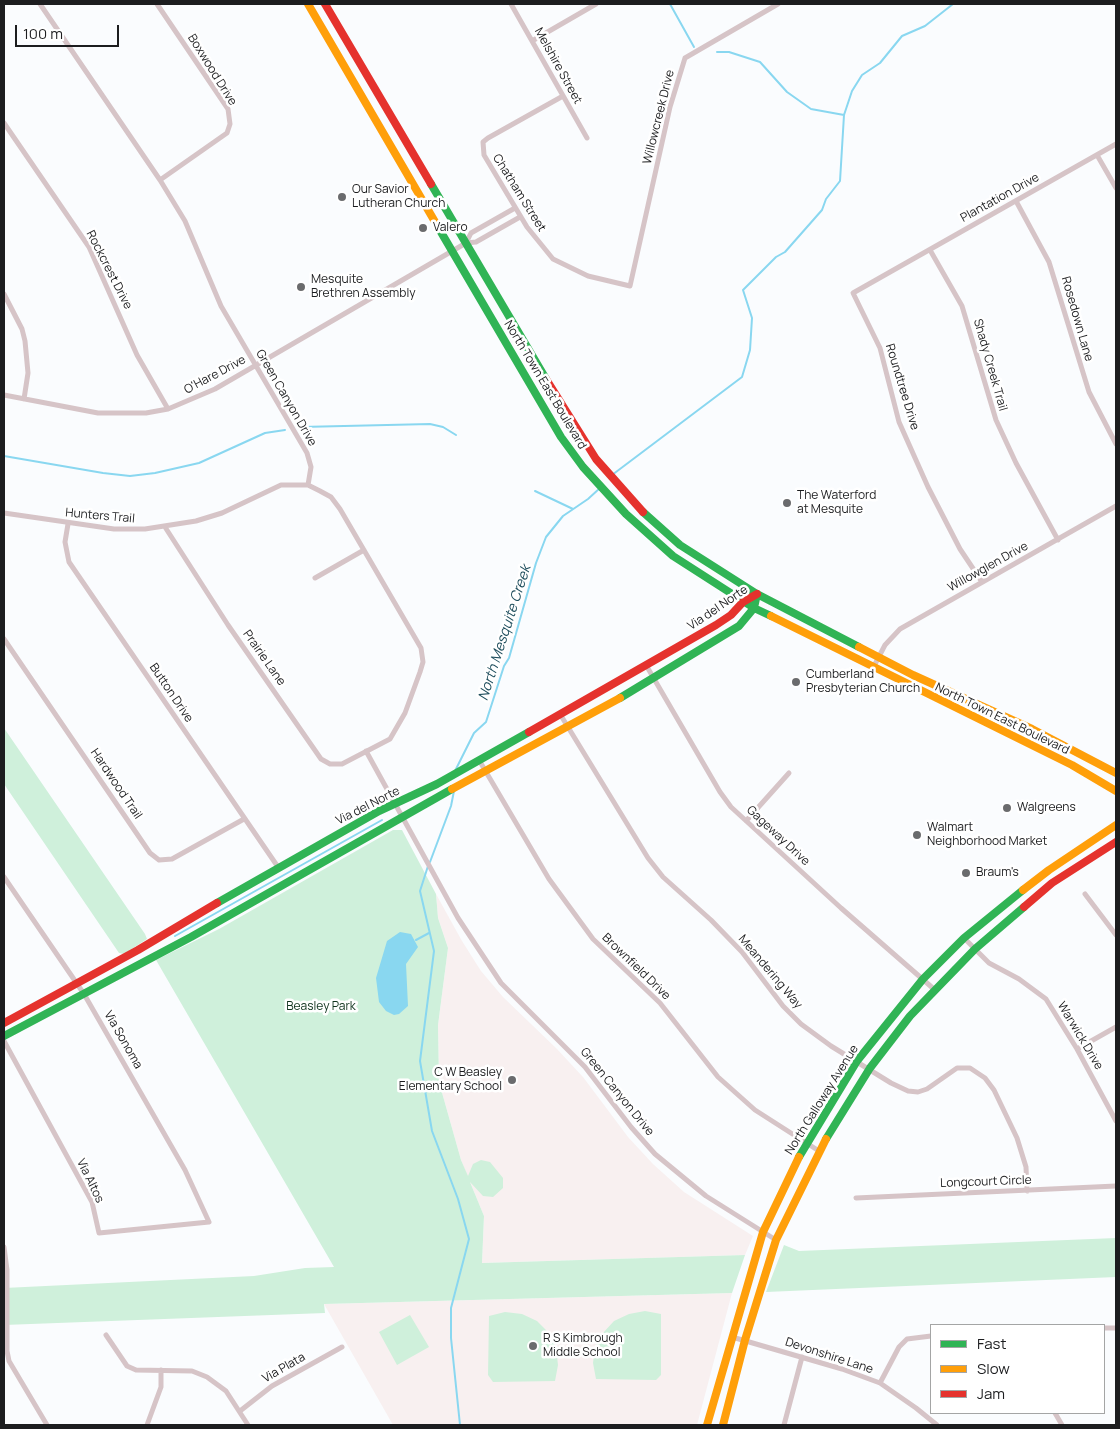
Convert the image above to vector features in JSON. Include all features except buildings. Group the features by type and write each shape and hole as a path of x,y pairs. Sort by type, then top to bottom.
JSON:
{"main road":[{"name":"North Town East Boulevard","path":"308,4 561,437 583,467 654,540 673,556 754,608 1063,761 1116,791"},
{"name":"North Town East Boulevard","path":"325,4 565,412 596,459 626,496 660,529 708,564 757,594 1116,773"},
{"path":"385,136 398,128"},
{"path":"654,540 660,529"},
{"name":"Via del Norte","path":"4,1023 138,950 278,867 467,767 716,625 731,616 743,602 757,594"},
{"name":"Via del Norte","path":"4,1036 249,906 468,780 568,728 655,678 739,626 754,608 757,594"},
{"path":"997,728 1003,716"},
{"path":"1063,761 1069,749"},
{"name":"North Galloway Avenue","path":"708,1424 762,1232 806,1143 857,1061 923,979 964,938 1048,871 1116,825"},
{"name":"North Galloway Avenue","path":"723,1425 745,1340 776,1240 819,1151 870,1068 910,1016 975,949 1055,881 1116,842"},
{"path":"1048,871 1055,881"},
{"path":"708,1424 717,1425"}],"street":[{"name":"Green Canyon Drive","path":"40,4 186,221 221,306 307,453 311,467 308,486"},
{"name":"Boxwood Drive","path":"157,4 228,109 230,124 227,133 160,180"},
{"name":"Melshire Street","path":"511,4 586,138"},
{"path":"532,41 596,4"},
{"name":"Willowcreek Drive","path":"630,286 670,107 685,58 778,4"},
{"name":"Chatham Street","path":"563,96 483,142 484,155 520,217 540,246 553,259 588,276 630,286"},
{"name":"Rockcrest Drive","path":"4,123 89,247 137,355 168,409"},
{"name":"Plantation Drive","path":"894,268 930,250 1116,144"},
{"path":"1098,155 1116,188"},
{"name":"Rosedown Lane","path":"1016,201 1049,262 1089,392 1116,444"},
{"path":"466,243 471,233 515,208"},
{"path":"466,243 476,242 520,217"},
{"name":"O'Hare Drive","path":"4,395 98,413 146,413 168,409 215,389 466,243"},
{"name":"Shady Creek Trail","path":"930,250 962,306 996,420 1016,463 1058,540"},
{"name":"Roundtree Drive","path":"894,268 853,293 880,348 899,422 928,488 960,549 982,582"},
{"path":"4,294 22,329 25,341 28,373 24,399"},
{"name":"Hunters Trail","path":"4,513 68,524 114,529 165,527 222,513 281,485 308,486"},
{"path":"308,486 331,497 421,648 422,662 405,713 396,731 390,739 366,751 402,818"},
{"name":"Willowglen Drive","path":"873,668 878,656 900,629 1116,506"},
{"name":"Button Drive","path":"68,524 65,542 69,562 278,867"},
{"name":"Prairie Lane","path":"165,527 228,625 321,759 330,764 338,765 366,751"},
{"path":"315,578 364,550"},
{"name":"Hardwood Trail","path":"4,638 150,853 159,860 172,859 244,819"},
{"name":"Gageway Drive","path":"646,665 720,792 746,820 934,990"},
{"name":"Meandering Way","path":"560,714 631,834 663,877 730,939 784,1006 801,1024 891,1083 908,1090 918,1092 927,1089 957,1068 970,1068 980,1074 994,1090 1017,1138 1026,1167 1027,1191"},
{"name":"Brownfield Drive","path":"479,760 549,879 593,939 660,1003 718,1077 755,1110 819,1151"},
{"path":"746,820 789,772"},
{"name":"Green Canyon Drive","path":"402,818 469,938 501,983 585,1067 631,1127 655,1154 706,1196 776,1240"},
{"name":"Via Sonoma","path":"4,877 84,994 185,1170 209,1222"},
{"path":"1085,894 1116,935"},
{"name":"Warwick Drive","path":"964,938 989,963 1019,979 1046,1000 1077,1049 1116,1121"},
{"path":"1077,1049 1116,1027"},
{"name":"Via Altos","path":"4,1041 92,1202 99,1234 209,1222"},
{"name":"Longcourt Circle","path":"856,1198 1116,1186"},
{"path":"4,1247 7,1270 7,1351 10,1361 47,1425"},
{"path":"106,1335 127,1366 136,1370 192,1371 207,1377 226,1391 248,1425"},
{"path":"880,1384 899,1347 907,1339 930,1336"},
{"name":"Devonshire Lane","path":"732,1337 842,1369 880,1384 916,1408 937,1425"},
{"name":"Via Plata","path":"240,1411 272,1386 342,1347"},
{"path":"784,1425 802,1357"},
{"path":"147,1425 161,1388 161,1370"},
{"path":"1056,1414 1062,1425"}],"shaded area":[{"name":"C W Beasley Elementary School","path":"436,894 481,971 503,997 583,1077 628,1137 653,1164 684,1192 753,1236 745,1255 482,1263 484,1216 461,1160 439,1082 438,1025 448,948 438,918"},
{"name":"R S Kimbrough Middle School","path":"732,1293 697,1425 393,1425 324,1304"}],"green space":[{"path":"4,728 145,934 147,939 124,954 119,953 4,784"},
{"name":"Beasley Park","path":"393,830 402,830 436,894 438,918 448,948 438,1025 439,1082 461,1160 468,1176 473,1164 481,1160 490,1162 503,1178 503,1188 493,1197 483,1196 470,1182 484,1216 482,1263 745,1255 732,1293 324,1304 325,1313 4,1325 4,1288 254,1276 305,1268 334,1267 156,960 219,929"},
{"path":"1116,1238 1116,1277 766,1292 784,1245 799,1251"},
{"path":"645,1311 661,1314 661,1375 656,1380 596,1379 593,1363 595,1347 603,1333 614,1321 629,1314"},
{"path":"505,1312 522,1314 537,1321 549,1333 556,1348 558,1365 555,1381 493,1382 488,1375 489,1316"},
{"path":"410,1315 429,1347 397,1365 379,1332"}],"water":[{"path":"400,932 411,934 418,947 406,964 408,1006 399,1014 394,1015 386,1011 379,1002 376,978 387,941"}],"waterway":[{"path":"670,4 694,47"},
{"name":"North Mesquite Creek","path":"612,475 742,377 750,350 752,318 743,290 776,257 785,252 822,210 826,199 840,181 844,115 852,91 862,75 880,63 902,36 925,26 953,4"},
{"path":"717,52 729,52 760,62 787,92 811,109 844,115"},
{"path":"301,427 430,424 443,427 456,435"},
{"path":"4,456 130,476 155,473 199,463 265,433 285,430"},
{"name":"North Mesquite Creek","path":"455,771 474,733 486,722 504,666 509,658 536,563 546,537 563,516 588,499 600,488"},
{"path":"535,491 573,509"},
{"name":"North Mesquite Creek","path":"430,862 451,806 454,791"},
{"path":"175,936 382,820"},
{"name":"North Mesquite Creek","path":"428,866 420,891 434,951 420,1061 432,1131 458,1199 469,1239 451,1308 451,1338 460,1425"},
{"path":"416,940 429,933"}],"traffic: fast":[{"path":"431,184 546,379"},
{"path":"438,227 561,437 583,467 626,514 673,556 754,608 771,616"},
{"path":"643,512 680,545 757,594 859,647"},
{"path":"620,698 739,626 754,608 757,594"},
{"path":"217,903 379,811 437,784 529,732"},
{"path":"4,1036 191,937 452,789"},
{"path":"799,1157 857,1061 923,979 964,938 1023,890"},
{"path":"826,1139 870,1068 910,1016 975,949 1024,907"}],"traffic: slow":[{"path":"308,4 438,227"},
{"path":"771,616 1072,765 1116,791"},
{"path":"859,647 913,675 1032,729 1116,773"},
{"path":"452,789 620,698"},
{"path":"1023,890 1116,825"},
{"path":"723,1425 745,1340 776,1240 826,1139"},
{"path":"707,1425 763,1232 799,1157"}],"traffic: jam":[{"path":"325,4 431,184"},
{"path":"546,379 596,459 643,512"},
{"path":"529,732 716,625 731,615 743,602 757,594"},
{"path":"1024,907 1052,883 1116,842"},
{"path":"4,1023 138,950 217,903"}],"place":[{"name":"Our Savior Lutheran Church","path":"342,197"},
{"name":"Valero","path":"423,228"},
{"name":"Mesquite Brethren Assembly","path":"301,287"},
{"name":"The Waterford at Mesquite","path":"787,503"},
{"name":"Cumberland Presbyterian Church","path":"796,682"},
{"name":"Walgreens","path":"1007,808"},
{"name":"Walmart Neighborhood Market","path":"917,835"},
{"name":"Braum's","path":"966,873"},
{"name":"C W Beasley Elementary School","path":"512,1080"},
{"name":"R S Kimbrough Middle School","path":"533,1346"}]}
